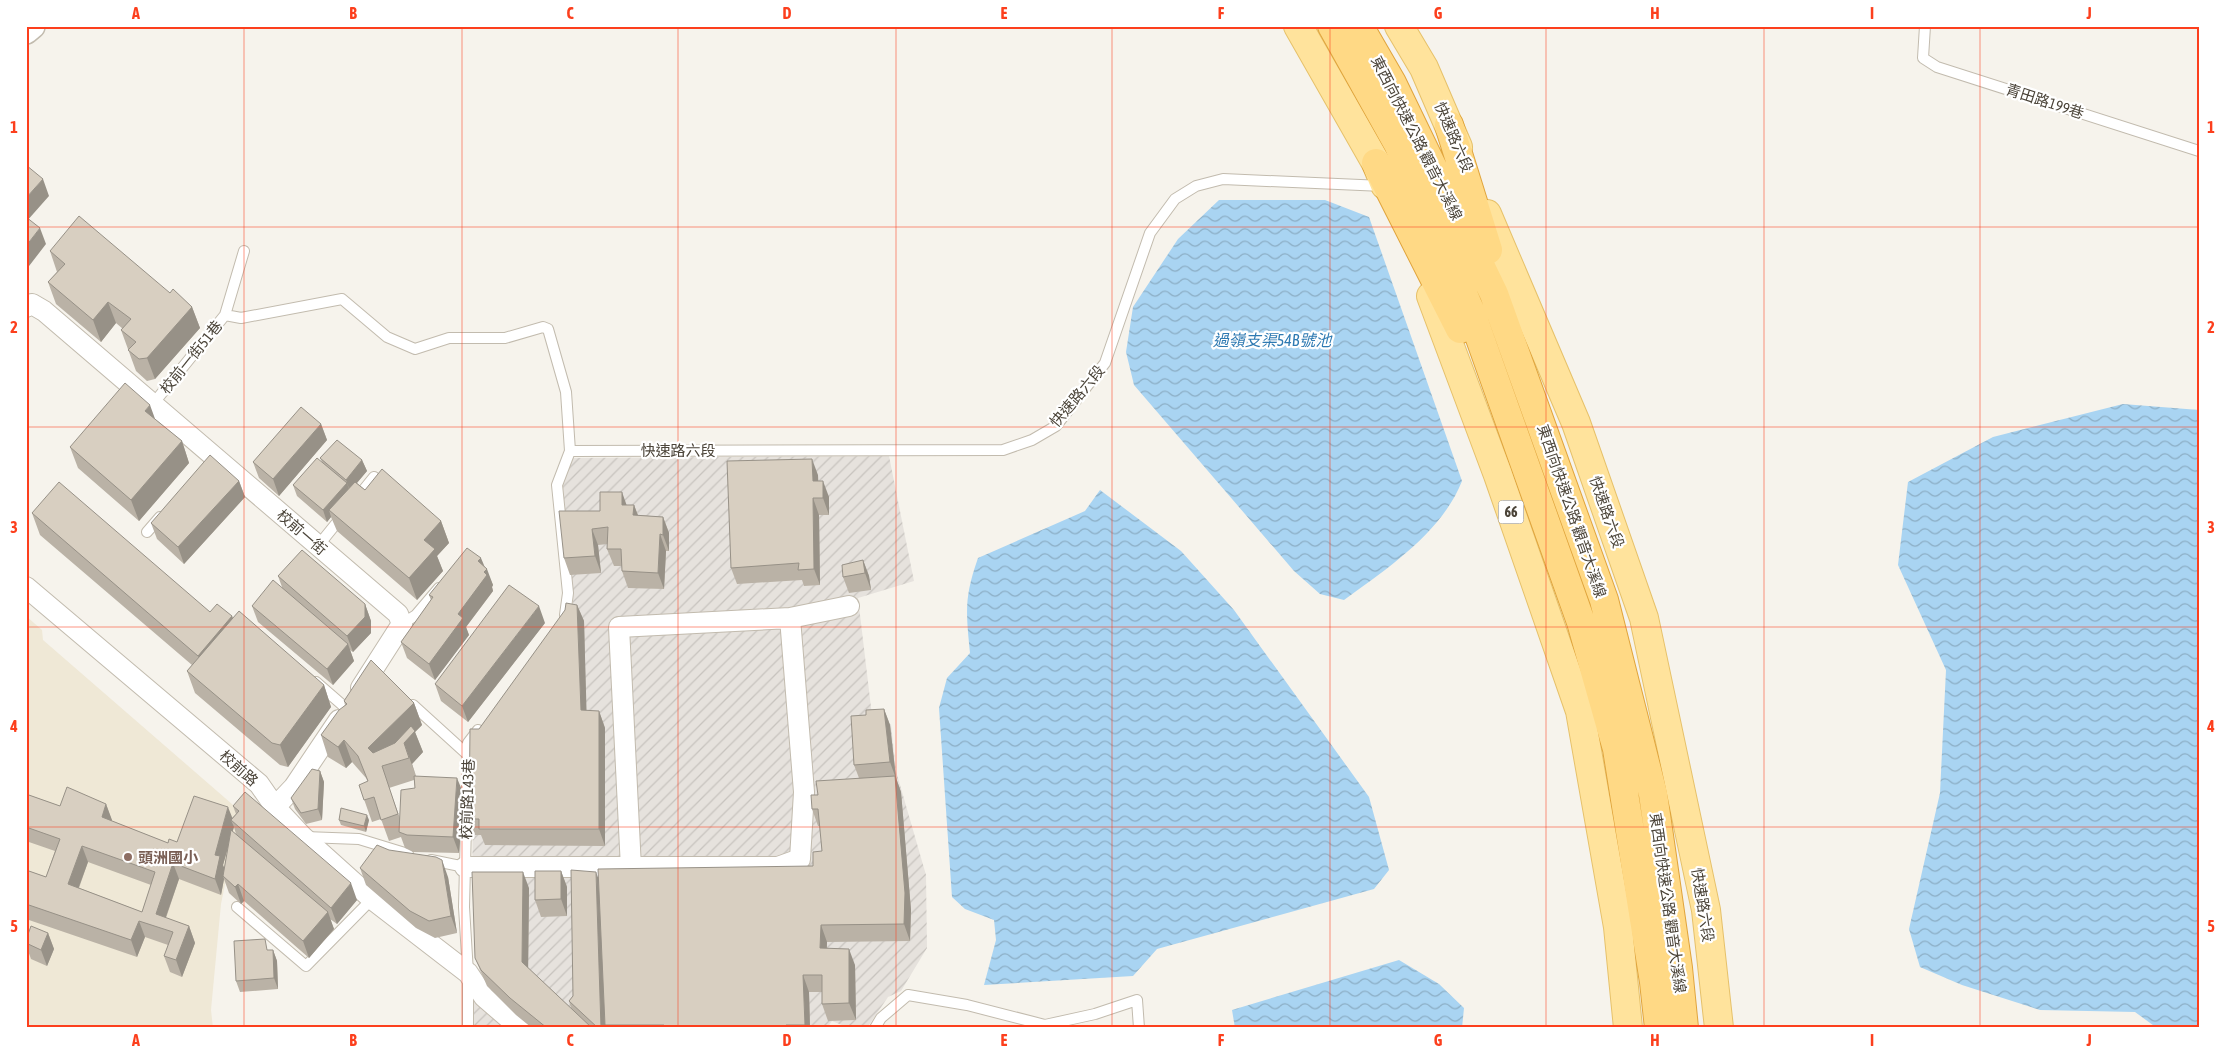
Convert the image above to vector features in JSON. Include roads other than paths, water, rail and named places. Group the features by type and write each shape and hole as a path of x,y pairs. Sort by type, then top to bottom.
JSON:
{"highway":[{"name":"東西向快速公路 觀音大溪線","path":"1332,26 1398,144 1470,310 1581,622 1617,750 1654,982 1659,1028"},
{"name":"東西向快速公路 觀音大溪線","path":"1359,26 1392,83 1494,294 1604,600 1653,794 1678,968 1684,1028"},
{"path":"1449,125 1549,445"},
{"path":"1381,174 1523,455"}],"main road":[{"name":"66","path":"1298,26 1381,174 1444,327 1580,711 1618,927 1628,1028"},
{"name":"快速路六段","path":"1399,26 1424,68 1576,423 1644,618 1706,910 1719,1028"}],"street":[{"path":"26,31 32,26"},
{"name":"校前一街","path":"26,307 32,304 44,311 153,404 210,458 398,614 402,624"},
{"name":"校前路","path":"26,587 259,784 275,807 303,837 372,899 468,973 484,997 520,1028"},
{"path":"631,868 619,627 790,618 849,606"},
{"path":"465,867 778,867 800,859 804,792 790,618"},
{"path":"275,807 294,787 389,648 402,624"}],"lane":[{"name":"青田路199巷","path":"1925,26 1923,58 1937,67 2199,151"},
{"name":"快速路六段","path":"570,450 1003,450 1032,440 1056,426 1105,363 1150,233 1175,199 1196,186 1223,180 1381,174"},
{"name":"校前一街51巷","path":"153,404 225,315 244,251"},
{"path":"225,315 241,318 342,299 388,337 415,349 449,338 505,338 543,327 548,329 566,392 570,450 557,485 568,592 564,620 558,628"},
{"path":"318,546 374,477"},
{"path":"147,532 165,511"},
{"path":"402,624 416,615 447,579"},
{"path":"304,673 347,709"},
{"path":"413,705 468,755"},
{"name":"校前路143巷","path":"468,1028 468,973 464,907 468,743 486,720"},
{"path":"303,837 359,839 401,853 465,867"},
{"path":"237,907 306,966 372,899"},
{"path":"875,1028 881,1018 908,995 967,1005 1045,1025 1095,1014 1136,1000 1139,1028"}],"water":[{"name":"過嶺支渠54B號池","path":"1219,200 1325,200 1369,217 1462,481 1441,517 1427,533 1378,576 1344,600 1320,594 1294,571 1134,385 1126,352 1133,307 1178,239"},
{"path":"2123,404 2199,410 2199,1028 2157,1028 2135,1012 2040,1010 1962,985 1920,967 1909,929 1940,793 1946,670 1898,565 1908,482 1993,437"},
{"path":"1100,490 1181,551 1234,610 1369,797 1389,870 1374,889 1157,949 1133,976 984,985 996,940 994,920 965,909 952,897 939,708 947,678 970,653 967,605 970,584 978,558 1085,511"},
{"path":"1399,960 1439,984 1464,1008 1462,1028 1235,1028 1232,1010"}],"place":[{"name":"頭洲國小","path":"128,857"}]}
